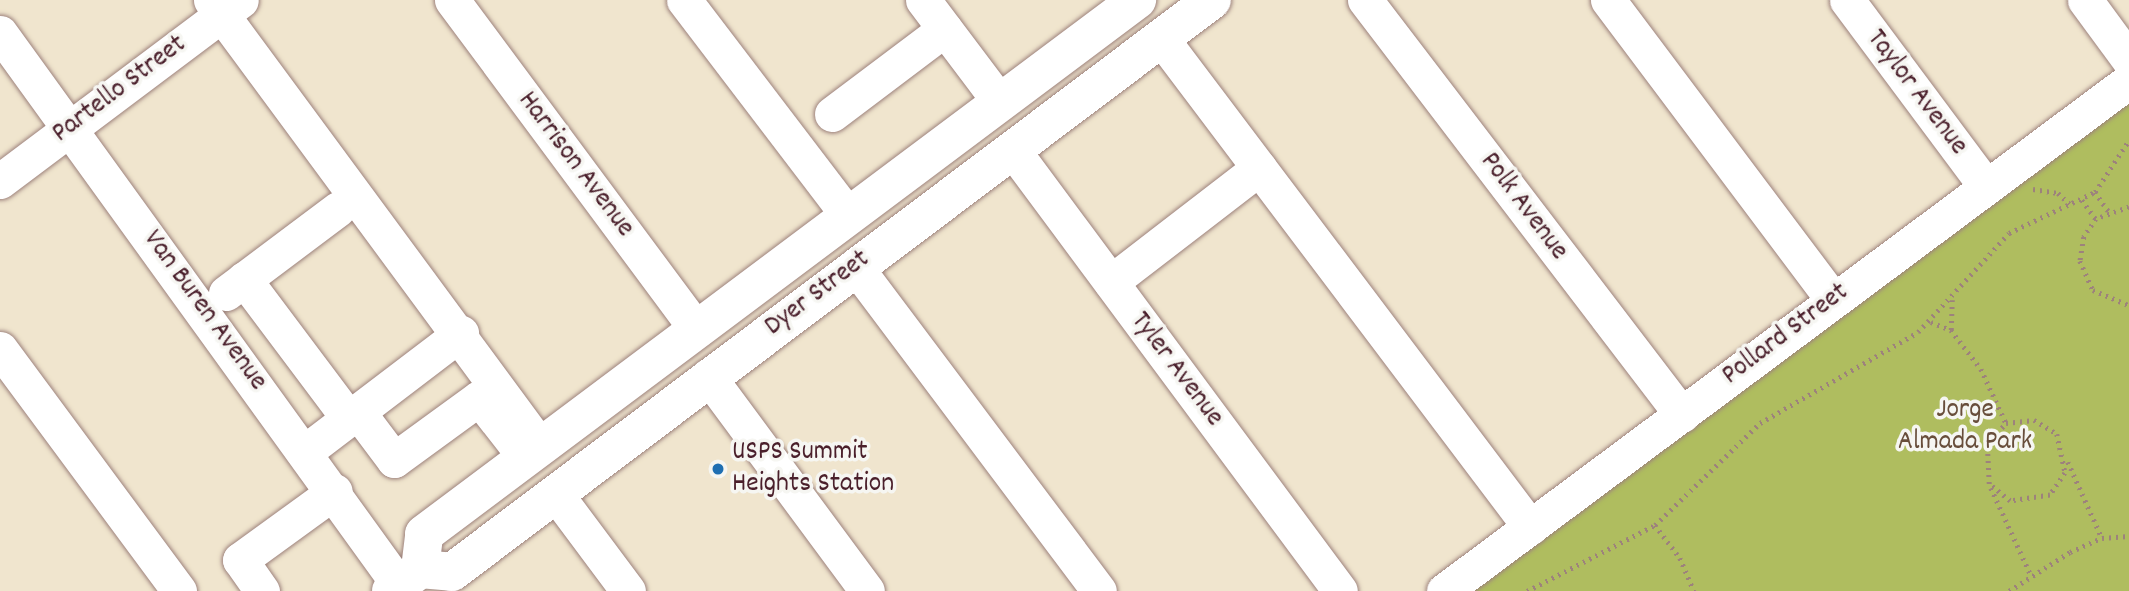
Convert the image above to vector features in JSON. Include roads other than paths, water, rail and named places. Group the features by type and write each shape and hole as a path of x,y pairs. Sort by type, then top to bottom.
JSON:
{"main road":[{"name":"Dyer Street","path":"403,584 424,534 1137,0"},
{"name":"Dyer Street","path":"403,584 452,572 708,376 1212,0"},
{"path":"852,268 862,244 992,139 1004,123 1000,102"}],"street":[{"name":"Harrison Avenue","path":"452,0 697,330"},
{"path":"684,0 848,215"},
{"path":"923,0 1000,102"},
{"name":"Polk Avenue","path":"1365,0 1682,415"},
{"path":"1608,0 1833,300"},
{"name":"Taylor Avenue","path":"1847,0 1985,185"},
{"path":"2085,0 2129,60"},
{"path":"225,5 461,333 489,390 533,452"},
{"name":"Partello Street","path":"0,181 225,5"},
{"path":"832,114 945,29"},
{"name":"Van Buren Avenue","path":"0,33 403,584"},
{"path":"1161,38 1530,527"},
{"name":"Pollard Street","path":"1444,591 1985,185 2129,81"},
{"name":"Tyler Avenue","path":"1012,149 1340,591"},
{"path":"1111,282 1259,168"},
{"path":"204,310 338,209"},
{"path":"852,268 1099,591"},
{"path":"244,279 353,415 394,460 489,390"},
{"path":"306,451 461,333"},
{"path":"0,349 179,591"},
{"path":"708,376 867,591"},
{"path":"262,591 240,561 335,491"},
{"path":"555,493 628,591"}],"place":[{"name":"USPS Summit Heights Station","path":"718,469"}],"park label":[{"name":"Jorge Almada Park","path":"1965,427"}]}
